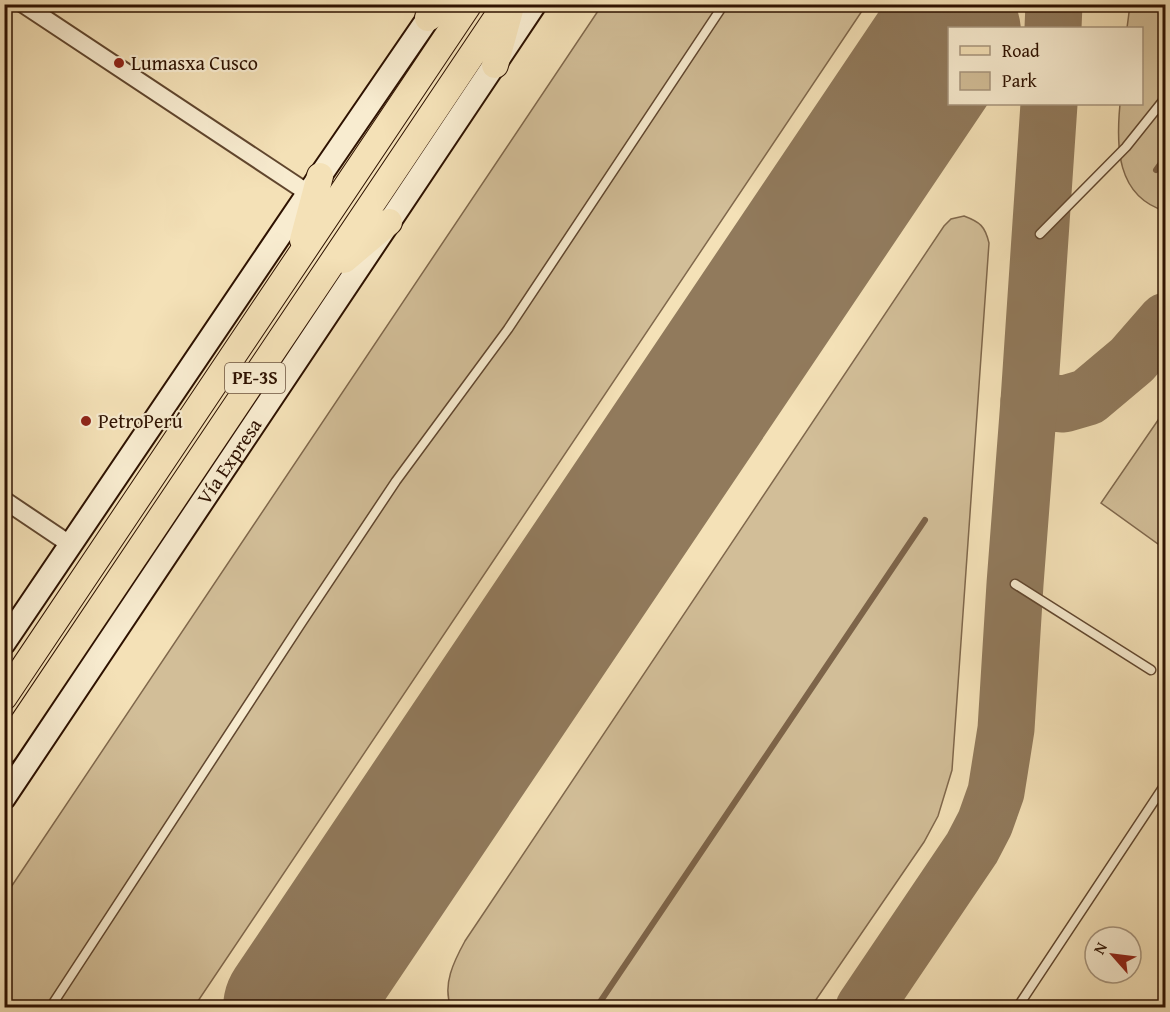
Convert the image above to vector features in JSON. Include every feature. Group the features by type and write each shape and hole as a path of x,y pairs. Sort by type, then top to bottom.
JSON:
{"main road":[{"name":"PE-3S","path":"4,697 469,4"},
{"name":"Vía Expresa","path":"4,751 506,4"},
{"path":"495,65 512,4"},
{"name":"Vía Expresa","path":"4,798 535,4"},
{"name":"PE-3S","path":"4,643 314,184 438,9"},
{"path":"298,260 314,184"},
{"path":"323,277 389,222"}],"street":[{"path":"23,4 314,184"},
{"path":"4,500 71,545"}],"lane":[{"path":"51,1008 390,490 508,329 724,4"},
{"path":"1040,234 1126,147 1166,96"},
{"path":"1014,584 1151,670"},
{"path":"1017,1008 1166,783"}],"green space":[{"path":"602,5 866,5 194,1007 5,1008 5,896"},
{"path":"1130,5 1165,5 1165,211 1149,204 1137,194 1128,182 1123,168 1118,136 1120,105 1143,105 1143,27 1127,27"},
{"path":"964,216 981,225 989,243 952,770 938,816 924,842 811,1007 451,1007 449,982 453,965 465,941 944,226 951,219"},
{"path":"1165,410 1165,549 1101,503"}],"waterway":[{"path":"1156,170 1166,156"},
{"path":"596,1008 925,520"}],"taxiway":[{"path":"1053,27 1054,4"},
{"path":"922,74 948,78"},
{"path":"864,1008 972,848 985,823 996,792 1006,729 1049,105"},
{"path":"1029,401 1064,404 1088,397 1132,360 1166,321"},
{"path":"334,948 339,984 348,1008"}],"runway":[{"path":"294,1008 948,36"}],"place":[{"name":"Lumasxa Cusco","path":"119,63"},
{"name":"PetroPerú","path":"86,421"}]}
